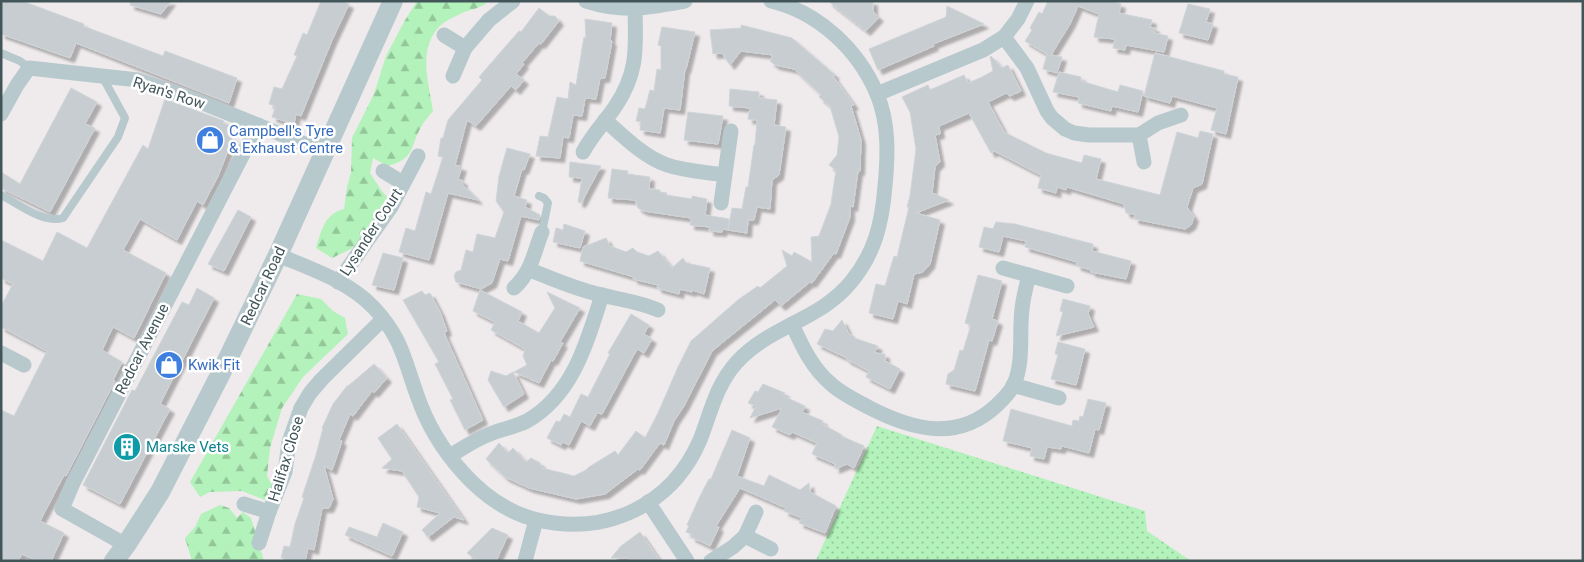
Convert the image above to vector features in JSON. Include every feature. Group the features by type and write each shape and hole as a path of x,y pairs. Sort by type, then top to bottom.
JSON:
{"street":[{"path":"453,76 465,48 489,20 513,1"},
{"path":"586,1 611,8 635,10 685,1"},
{"path":"278,255 338,282 364,298 383,319 399,342 405,355 416,395 426,419 465,475 492,499 505,508 536,520 575,525 594,524 615,519 637,510 679,476 688,463 701,437 716,394 726,376 737,362 753,347 773,333 820,310 837,297 862,268 873,248 879,230 883,211 888,153 885,125 878,94 863,68 836,35 799,10 771,1"},
{"path":"878,94 983,50 1004,37 1018,19 1027,1"},
{"name":"Redcar Road","path":"114,561 160,492 189,438 278,255 325,152 387,3"},
{"path":"584,152 589,140 615,107 630,81 636,52 635,10"},
{"path":"444,35 465,48"},
{"path":"1004,37 1027,68 1047,111 1058,124 1074,133 1089,135 1139,135 1158,123 1181,115"},
{"path":"1,114 29,68"},
{"name":"Ryan's Row","path":"29,68 138,80 188,97 325,152"},
{"path":"605,120 624,137 660,162 682,168 724,175"},
{"name":"Redcar Avenue","path":"126,545 62,509 72,482 258,125"},
{"path":"721,203 731,131"},
{"path":"1139,135 1144,162"},
{"name":"Lysander Court","path":"338,282 391,207 418,156"},
{"name":"Lysander Court","path":"383,171 403,182"},
{"path":"514,288 530,270 542,232"},
{"path":"1003,268 1067,286"},
{"path":"530,270 568,285 644,304 658,310"},
{"path":"792,324 808,357 831,385 854,400 903,423 938,430 953,428 972,422 988,413 1006,396 1013,385 1018,373 1022,308 1029,276"},
{"path":"450,456 478,438 526,421 536,415 555,398 572,377 587,343 602,295"},
{"name":"Halifax Close","path":"259,543 285,472 289,442 295,423 310,393 383,319"},
{"path":"1,353 24,365"},
{"path":"1013,385 1059,398"},
{"path":"648,502 687,561"},
{"name":"Halifax Close","path":"244,504 269,512"},
{"path":"711,561 746,536 756,512"},
{"path":"525,561 536,520"},
{"path":"746,536 771,549"}],"lane":[{"path":"1,52 20,61 29,68"},
{"path":"1,195 46,218 56,220 63,218 118,137 125,118 102,76"},
{"path":"539,196 548,203 542,232"}],"green space":[{"path":"417,1 488,1 482,6 464,12 447,21 433,35 429,45 426,67 433,111 422,125 410,152 402,160 387,166 373,158 370,173 388,198 367,233 351,249 332,258 316,248 328,219 332,214 344,209 351,172 352,138 374,94 386,56"},
{"path":"297,294 321,299 333,311 345,318 348,334 303,377 282,408 270,448 267,476 274,488 265,500 242,491 210,492 200,497 190,482"},
{"path":"877,426 1145,511 1147,531 1191,561 816,560"},
{"path":"220,505 229,508 237,518 243,512 251,518 264,561 192,561 185,538 195,527 201,514"}],"building":[{"path":"1,1 22,1 163,56 165,51 237,78 229,103 76,43 70,58 1,34"},
{"path":"131,1 171,1 161,14 130,5"},
{"path":"321,1 342,1 349,4 301,116 296,114 294,124 272,117 276,106 269,104 274,87 282,89 297,56 294,55 303,33 307,35"},
{"path":"828,1 873,1 873,12 879,17 866,31"},
{"path":"1048,1 1111,1 1121,4 1119,13 1152,20 1150,27 1155,28 1154,33 1168,36 1164,52 1126,45 1125,50 1113,48 1115,39 1094,37 1099,14 1078,6 1070,24 1051,55 1062,57 1057,73 1043,69 1047,54 1025,41 1032,30 1030,28 1039,12 1042,14"},
{"path":"1188,4 1210,9 1206,22 1213,24 1208,40 1179,33"},
{"path":"947,6 984,24 933,44 934,46 878,70 869,49 946,17"},
{"path":"539,8 549,16 555,16 559,21 541,44 539,43 522,63 524,64 516,74 524,80 516,90 511,86 476,126 467,120 455,165 462,167 458,179 463,181 462,184 478,200 448,193 429,260 399,252 406,228 415,231 426,192 431,194 443,157 438,156 441,138 443,138 448,120 482,80 479,77 519,31 521,32"},
{"path":"585,19 612,23 610,41 612,41 605,78 600,78 596,99 585,98 582,116 573,115 569,138 563,137 560,158 536,156 540,136 548,137 557,97 568,99 570,82 576,85 584,37 586,38"},
{"path":"741,25 792,38 835,75 833,76 854,105 851,106 861,140 860,171 858,171 853,207 850,206 850,217 836,254 834,253 812,283 810,282 781,306 775,300 712,351 684,406 674,421 664,445 660,443 640,470 638,469 605,494 576,499 529,488 505,477 486,459 499,443 508,453 513,448 526,462 531,458 540,463 542,468 574,476 615,451 618,455 636,431 645,438 691,341 739,299 758,286 760,288 787,266 782,250 792,256 794,252 812,262 811,237 819,236 831,204 836,170 829,165 837,155 839,137 830,106 819,97 821,95 794,69 775,65 770,61 773,55 741,51 730,65 722,53 713,54 710,30 741,28"},
{"path":"662,27 695,32 685,69 680,110 664,108 660,133 640,130 641,122 636,121 639,108 645,109 650,90 654,91 657,69 661,70 661,46 658,45"},
{"path":"1155,53 1224,71 1224,74 1238,77 1226,134 1211,130 1217,108 1172,96 1170,103 1144,96"},
{"path":"991,56 1002,68 1008,65 1021,91 1010,96 1006,93 988,102 1004,132 1046,153 1082,163 1084,155 1101,159 1096,179 1160,195 1177,132 1198,138 1200,131 1213,134 1202,184 1193,188 1187,207 1194,217 1191,225 1185,229 1134,219 1135,214 1126,213 1124,204 1067,187 1066,190 1057,187 1056,193 1038,188 1041,175 994,151 991,153 969,113 939,126 940,134 935,135 940,162 935,167 932,193 949,200 916,213 940,220 930,264 923,272 914,274 907,304 898,301 893,319 869,313 876,284 885,286 894,256 897,257 909,207 907,207 916,149 910,112 902,97 928,85 930,90 964,75 968,83 980,78 993,71"},
{"path":"1059,72 1081,77 1081,81 1118,92 1120,85 1143,91 1138,112 1112,106 1111,111 1078,103 1079,97 1053,92"},
{"path":"71,88 97,102 85,124 95,128 50,212 1,188 1,172 20,184"},
{"path":"730,89 759,92 759,98 777,100 774,125 786,127 779,175 772,180 770,209 757,207 754,220 748,220 747,233 728,230 732,208 742,209 746,187 748,187 757,120 748,119 750,108 729,106"},
{"path":"165,99 224,121 223,123 229,125 226,133 233,138 218,176 203,205 197,201 177,240 140,219 123,250 166,273 134,338 113,327 102,350 122,362 113,380 115,381 66,476 64,475 40,521 64,533 51,561 37,561 22,554 18,561 1,561 1,410 14,416 47,351 1,327 1,306 13,284 1,278 1,240 43,261 57,232 87,248 143,145 148,149"},
{"path":"688,112 723,116 718,144 684,140"},
{"path":"507,148 530,154 524,170 522,169 514,196 527,200 525,207 540,215 539,220 521,216 508,261 500,259 492,283 481,289 456,282 454,276 456,272 461,270 466,250 473,252 477,234 495,238 504,212 496,201 499,176"},
{"path":"570,162 601,166 581,203 578,202 582,178 569,177"},
{"path":"612,169 628,171 627,174 650,177 649,189 660,190 660,192 667,193 666,195 692,199 692,196 707,199 705,215 729,219 728,230 723,229 722,232 709,231 710,227 690,225 691,218 644,211 638,208 635,200 608,198"},
{"path":"238,210 251,217 224,271 208,264"},
{"path":"996,222 1015,224 1093,244 1092,251 1131,261 1126,279 1091,272 1091,270 1077,266 1077,262 1025,247 1026,241 1003,236 999,252 979,247 984,227 993,229"},
{"path":"564,224 585,231 580,248 553,242 556,228 563,230"},
{"path":"606,238 610,246 626,252 633,248 637,252 649,256 658,251 672,268 683,258 686,263 710,268 704,294 680,289 679,294 657,288 658,285 633,279 634,277 580,261 583,247"},
{"path":"383,253 403,258 394,290 372,285"},
{"path":"978,275 1002,281 992,319 998,321 992,341 989,340 975,391 946,384 948,374 954,370 960,350 963,351 971,325 965,323"},
{"path":"197,288 214,298 160,404 170,409 120,504 83,485 132,390 135,391 182,302 189,305"},
{"path":"480,290 522,312 518,321 539,333 555,308 547,292 580,308 560,342 563,343 553,361 551,360 539,383 514,372 527,365 523,356 525,349 491,330 495,322 473,311"},
{"path":"422,291 425,295 430,293 440,312 447,331 444,333 483,420 465,430 450,400 453,399 435,364 439,362 403,300"},
{"path":"1063,299 1090,306 1088,314 1094,327 1056,336 1063,312 1060,311"},
{"path":"631,314 649,325 644,334 652,339 644,353 637,349 602,414 597,413 590,426 581,421 569,445 563,442 561,445 547,438 556,421 560,422 564,414 570,417 581,394 588,397 610,354 608,353"},
{"path":"842,320 849,334 854,338 878,346 874,353 885,354 885,361 900,369 890,389 866,377 869,371 817,344 825,329 833,331"},
{"path":"1058,342 1085,349 1076,385 1051,379 1058,355 1055,354"},
{"path":"374,364 387,378 374,393 372,391 353,416 350,414 339,440 342,441 332,470 324,466 333,499 329,508 322,508 314,550 308,548 305,561 283,561 284,558 281,558 284,546 290,547 322,428 333,404 347,386"},
{"path":"491,371 506,376 513,372 524,394 504,407 488,380"},
{"path":"763,384 785,393 783,396 805,406 802,412 823,421 822,424 841,436 864,446 854,468 847,464 835,469 835,464 812,454 817,443 792,432 790,435 772,427 782,408 750,418 756,406 748,403 755,391 758,392"},
{"path":"1088,399 1106,403 1099,430 1095,429 1089,453 1062,446 1061,449 1047,447 1044,459 1030,456 1032,448 1003,441 1011,409 1072,426 1073,420 1079,421 1080,416 1083,417"},
{"path":"397,424 464,520 454,517 428,537 422,530 440,513 417,507 419,497 402,471 382,468 392,459 378,438"},
{"path":"732,430 750,438 737,476 764,486 769,475 800,490 809,483 810,492 836,506 825,533 799,523 802,518 784,511 786,508 740,488 716,526 719,527 710,546 691,537 692,534 686,532 689,526 687,525 700,496 709,479 711,479"},
{"path":"383,523 403,532 392,556 345,535 349,527 377,537"},
{"path":"492,528 508,535 496,561 477,561 467,553"},
{"path":"640,532 660,561 631,561 629,558 611,558 621,546"}],"place":[{"name":"Campbell's Tyre & Exhaust Centre","path":"210,140"},
{"name":"Kwik Fit","path":"169,365"},
{"name":"Marske Vets","path":"127,447"}]}
